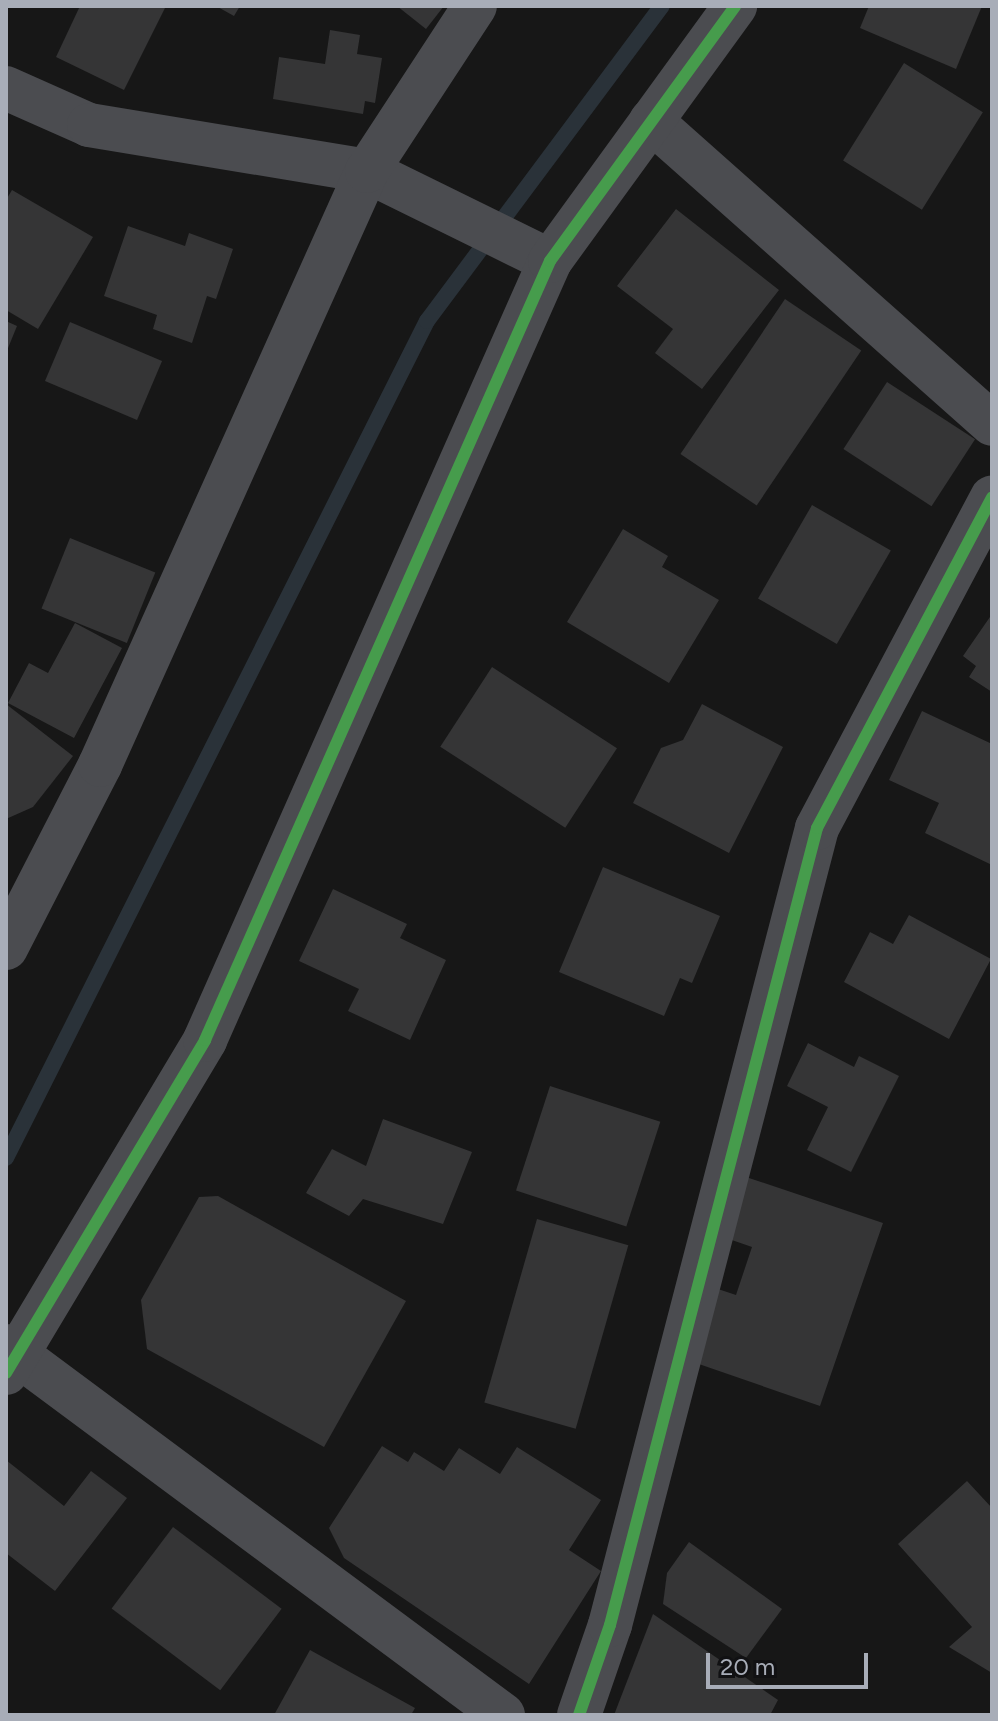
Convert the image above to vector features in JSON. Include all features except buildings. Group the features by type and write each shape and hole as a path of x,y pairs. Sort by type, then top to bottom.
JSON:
{"street":[{"path":"6,948 100,765 367,171 475,6"},
{"path":"503,1715 11,1357 205,1040 537,256 651,121 735,6"},
{"path":"6,88 89,125 367,171 537,256"},
{"path":"651,121 992,424"},
{"path":"579,1715 610,1625 817,828 992,498"}],"waterway":[{"path":"6,1158 427,321 662,6"}],"cycle path":[{"path":"6,1373 205,1040 550,261 735,6"},
{"path":"579,1715 610,1625 817,828 992,498"}]}
